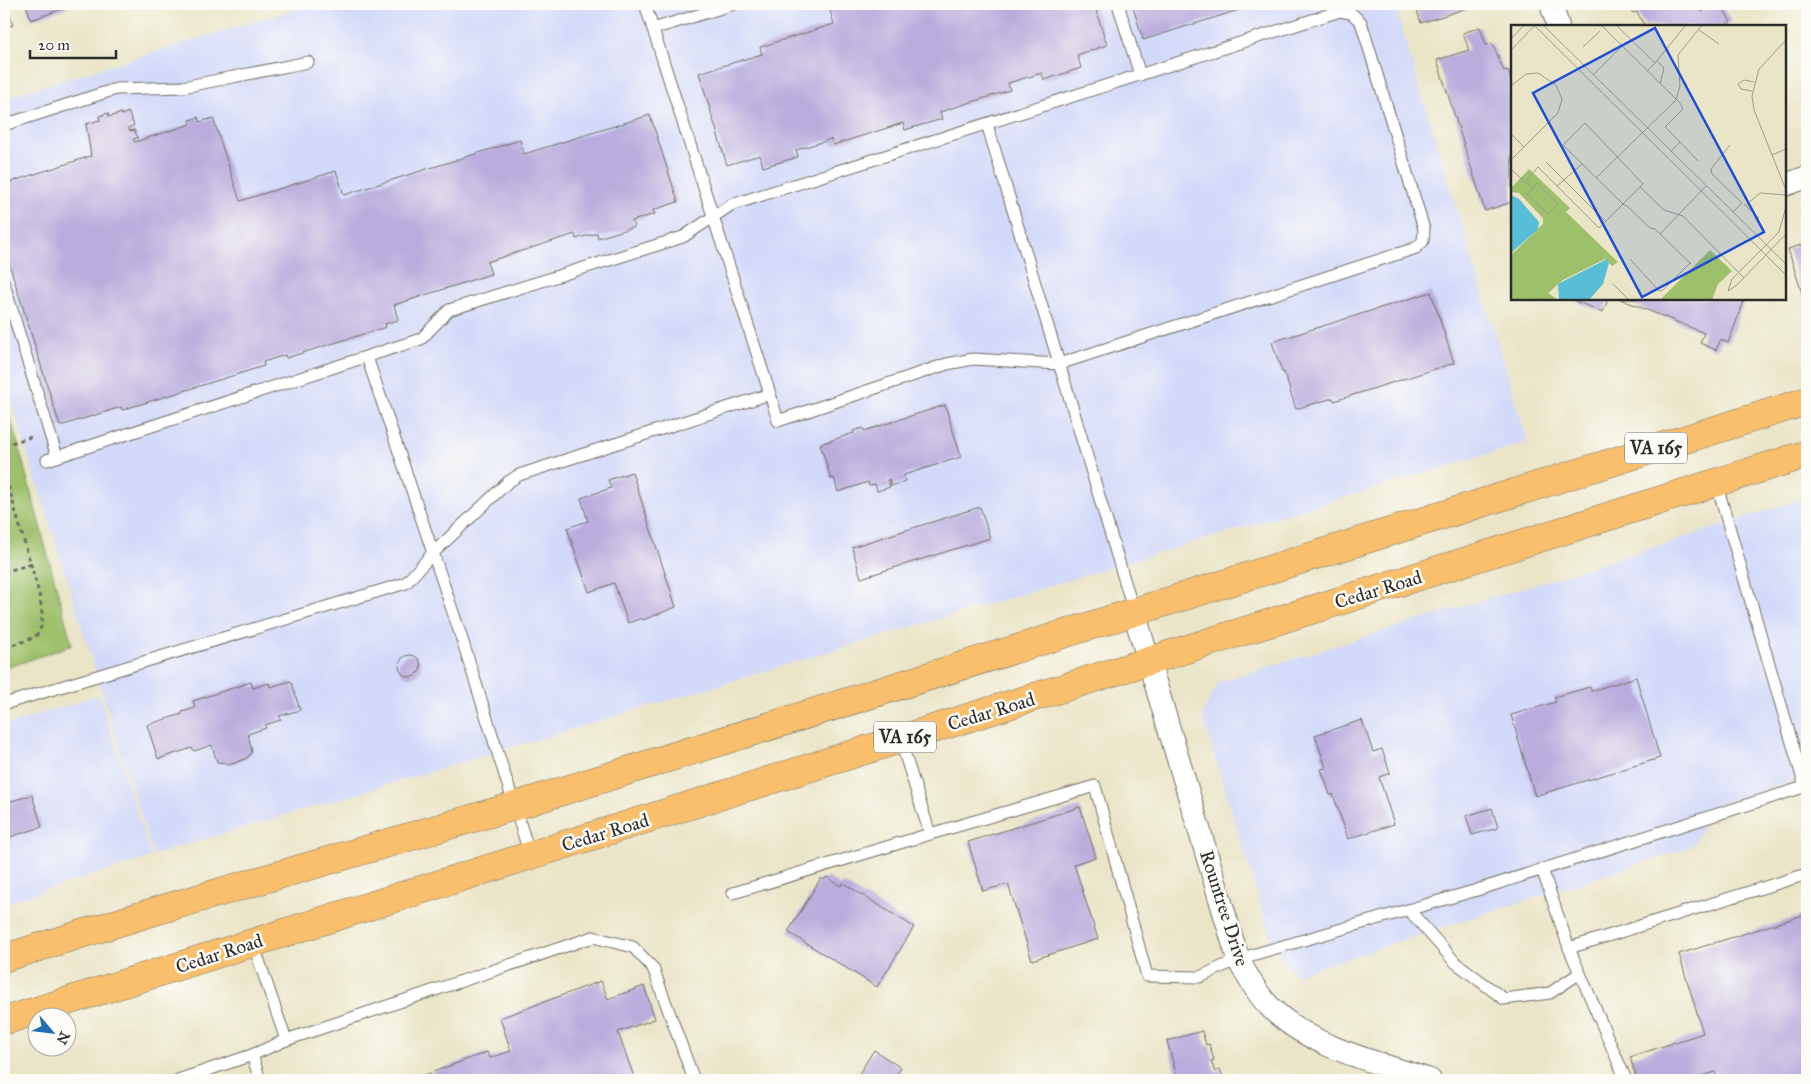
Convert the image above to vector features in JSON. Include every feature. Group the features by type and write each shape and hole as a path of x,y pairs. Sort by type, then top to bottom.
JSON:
{"main road":[{"name":"VA 165","path":"4,958 159,910 515,806 1807,401"},
{"name":"Cedar Road","path":"4,1021 1807,454"}],"street":[{"path":"1551,4 1558,25"},
{"path":"1786,185 1807,177"},
{"name":"Rountree Drive","path":"1134,612 1238,959 1250,981 1269,1007 1317,1041 1430,1080"}],"lane":[{"path":"4,284 49,431 52,458 421,339 449,310 683,237 714,217 731,205 1340,11 1351,13 1361,22 1424,229 1423,241 1416,248 1059,364 973,359 948,364 778,421 714,217 646,4"},
{"path":"654,29 734,4"},
{"path":"1118,4 1140,75"},
{"path":"4,125 116,89 183,87 308,62"},
{"path":"987,124 1134,612"},
{"path":"367,357 433,553 530,855"},
{"path":"4,704 406,583 433,553 508,482 519,476 770,394"},
{"path":"733,893 1095,786 1147,976 1200,977 1238,959 1409,910 1806,787 1716,482"},
{"path":"900,739 930,834"},
{"path":"1542,869 1569,948 1626,1080"},
{"path":"1569,948 1807,874"},
{"path":"1409,910 1455,962 1504,1000 1550,993 1580,973"},
{"path":"178,1080 252,1055 286,1040 593,937 632,947 652,968 694,1080"},
{"path":"253,942 286,1040"},
{"path":"252,1055 260,1080"}],"path":[{"path":"4,445 49,431"},
{"path":"4,471 39,593 42,611 42,626 34,637 4,647"},
{"path":"4,572 31,564"}],"shaded area":[{"path":"313,4 1394,4 1528,442 153,855 4,378 4,98"},
{"path":"1807,497 1807,776 1716,805 1691,847 1295,975 1273,945 1202,715 1219,682 1672,542"},
{"path":"99,695 151,857 4,903 4,726"}],"green space":[{"path":"4,398 72,645 4,669"}],"building":[{"path":"4,4 6,4 13,25 4,28"},
{"path":"26,4 70,4 71,6 31,20"},
{"path":"828,4 1094,4 1107,45 1077,55 1081,68 1044,80 1042,73 1008,83 1010,90 940,112 942,119 905,130 903,123 833,145 831,139 796,150 798,157 763,167 760,155 727,165 699,73 762,54 760,47 834,24"},
{"path":"1132,4 1258,4 1143,40"},
{"path":"1415,4 1480,4 1421,23"},
{"path":"1627,4 1712,4 1701,10 1702,12 1717,4 1721,4 1731,22 1725,25 1644,25 1637,12 1633,13"},
{"path":"1480,27 1486,45 1492,43 1504,71 1508,70 1511,80 1511,202 1485,211 1437,60 1469,50 1463,33"},
{"path":"128,112 134,125 128,128 130,131 134,130 138,138 133,139 135,142 191,124 190,120 198,117 200,122 213,118 240,201 336,171 344,195 520,140 524,154 650,115 678,202 653,210 655,214 632,221 634,227 598,238 597,233 576,239 575,234 487,262 491,274 394,305 398,320 385,324 386,327 286,358 285,355 263,362 264,366 122,410 121,407 60,426 4,247 4,184 91,156 86,124 100,120 99,116 108,113 109,117"},
{"path":"1807,243 1807,309 1788,249"},
{"path":"1431,292 1454,363 1334,401 1333,398 1296,409 1272,342"},
{"path":"1576,300 1608,300 1603,312"},
{"path":"1622,300 1745,300 1728,343 1721,339 1716,350 1700,343 1704,333"},
{"path":"945,405 961,457 904,475 905,481 891,486 889,479 887,480 890,487 877,491 875,484 869,486 868,482 838,492 834,478 831,479 820,444 854,433 853,431 863,428 864,431"},
{"path":"632,472 676,607 643,620 642,618 628,623 614,583 589,592 567,528 588,521 581,498 611,488 608,480"},
{"path":"980,507 990,538 861,578 852,547"},
{"path":"410,655 420,662 421,666 414,676 410,677 400,670 399,666 406,656"},
{"path":"1636,677 1660,758 1535,796 1511,715 1556,702 1554,697 1590,687 1591,691"},
{"path":"291,681 300,710 279,716 281,720 265,725 266,728 248,734 252,752 247,758 232,764 217,762 212,745 194,751 192,748 158,759 147,725 195,708 193,701 251,682 253,688 269,683 270,687"},
{"path":"1362,720 1373,752 1382,749 1390,773 1379,777 1394,824 1348,839 1333,794 1330,795 1321,769 1326,768 1315,735"},
{"path":"32,795 42,827 10,837 9,843 4,845 4,803"},
{"path":"1080,807 1096,857 1074,864 1098,939 1032,960 1008,884 983,891 968,842"},
{"path":"1492,808 1498,828 1472,835 1466,816"},
{"path":"827,877 841,886 843,883 914,927 877,987 788,932 821,878 823,880"},
{"path":"1807,914 1807,1080 1718,1080 1715,1072 1690,1080 1637,1080 1630,1057 1703,1033 1679,954"},
{"path":"601,981 608,999 644,986 655,1019 618,1032 635,1080 427,1080 425,1075 487,1052 490,1058 511,1051 500,1018"},
{"path":"1202,1031 1206,1045 1209,1044 1214,1060 1211,1061 1215,1072 1220,1069 1224,1080 1178,1080 1167,1041"},
{"path":"874,1050 901,1068 893,1080 855,1080"}]}
